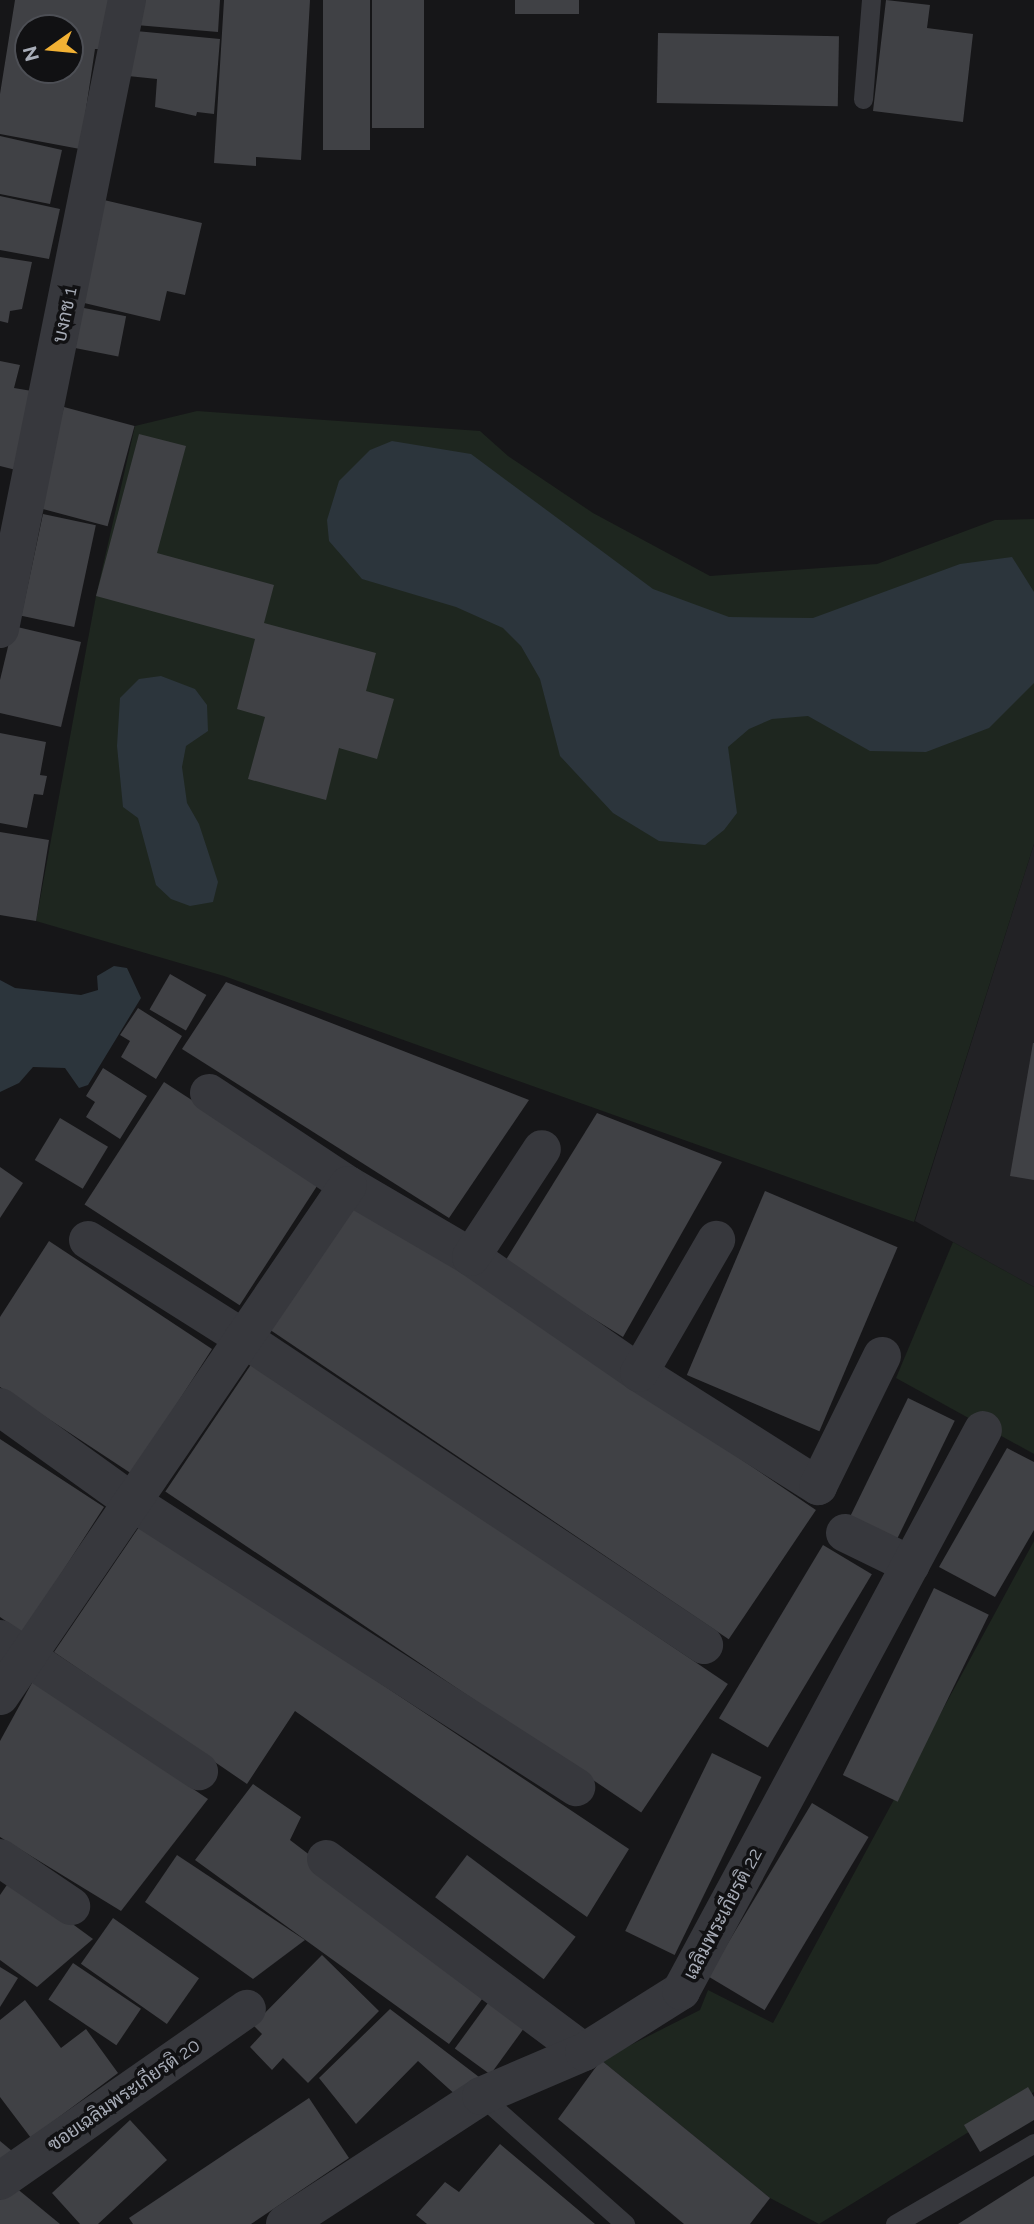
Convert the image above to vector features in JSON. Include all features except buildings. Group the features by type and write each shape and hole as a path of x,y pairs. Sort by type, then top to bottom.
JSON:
{"street":[{"name":"บงกช 1","path":"0,629 127,0"},
{"path":"209,1093 348,1185 471,1257 639,1373 818,1486 882,1356"},
{"path":"471,1257 542,1149"},
{"path":"0,1696 14,1647 132,1502 348,1185"},
{"path":"89,1240 243,1338 704,1644"},
{"path":"639,1373 716,1240"},
{"path":"0,1407 132,1502 576,1787"},
{"name":"เฉลิมพระเกียรติ 22","path":"285,2224 481,2096 584,2052 681,1991 983,1430"},
{"path":"845,1533 911,1565"},
{"path":"14,1647 199,1772"},
{"path":"0,1858 71,1906"},
{"path":"326,1858 584,2052"},
{"name":"ซอยเฉลิมพระเกียรติ 20","path":"0,2181 247,2009"}],"lane":[{"path":"863,99 871,0"},
{"path":"481,2096 625,2224"},
{"path":"895,2224 1034,2143"}],"shaded area":[{"path":"197,411 480,431 508,456 593,513 710,576 877,564 995,520 1034,519 1034,844 914,1222 224,976 36,921 96,596 135,426"},
{"path":"392,441 471,454 653,589 729,617 813,618 960,564 1012,557 1034,592 1034,683 989,728 926,752 870,751 808,716 772,719 749,729 728,747 737,813 724,830 705,845 659,841 613,813 560,756 540,679 521,646 503,628 456,607 362,579 329,541 327,520 339,481 370,450"},
{"path":"161,676 195,689 207,705 208,731 186,746 182,767 187,803 199,824 218,882 213,902 190,906 171,899 156,885 138,818 123,807 117,746 120,698 139,679"},
{"path":"1034,844 1034,1287 915,1221"},
{"path":"114,966 127,968 141,998 88,1085 79,1088 65,1068 33,1067 19,1083 0,1092 0,980 15,988 81,995 98,990 97,976"},
{"path":"953,1242 1034,1287 1034,1454 896,1378"},
{"path":"1034,1541 1034,2092 819,2224 770,2198 601,2060 700,2010 708,1990 773,2023"}]}
